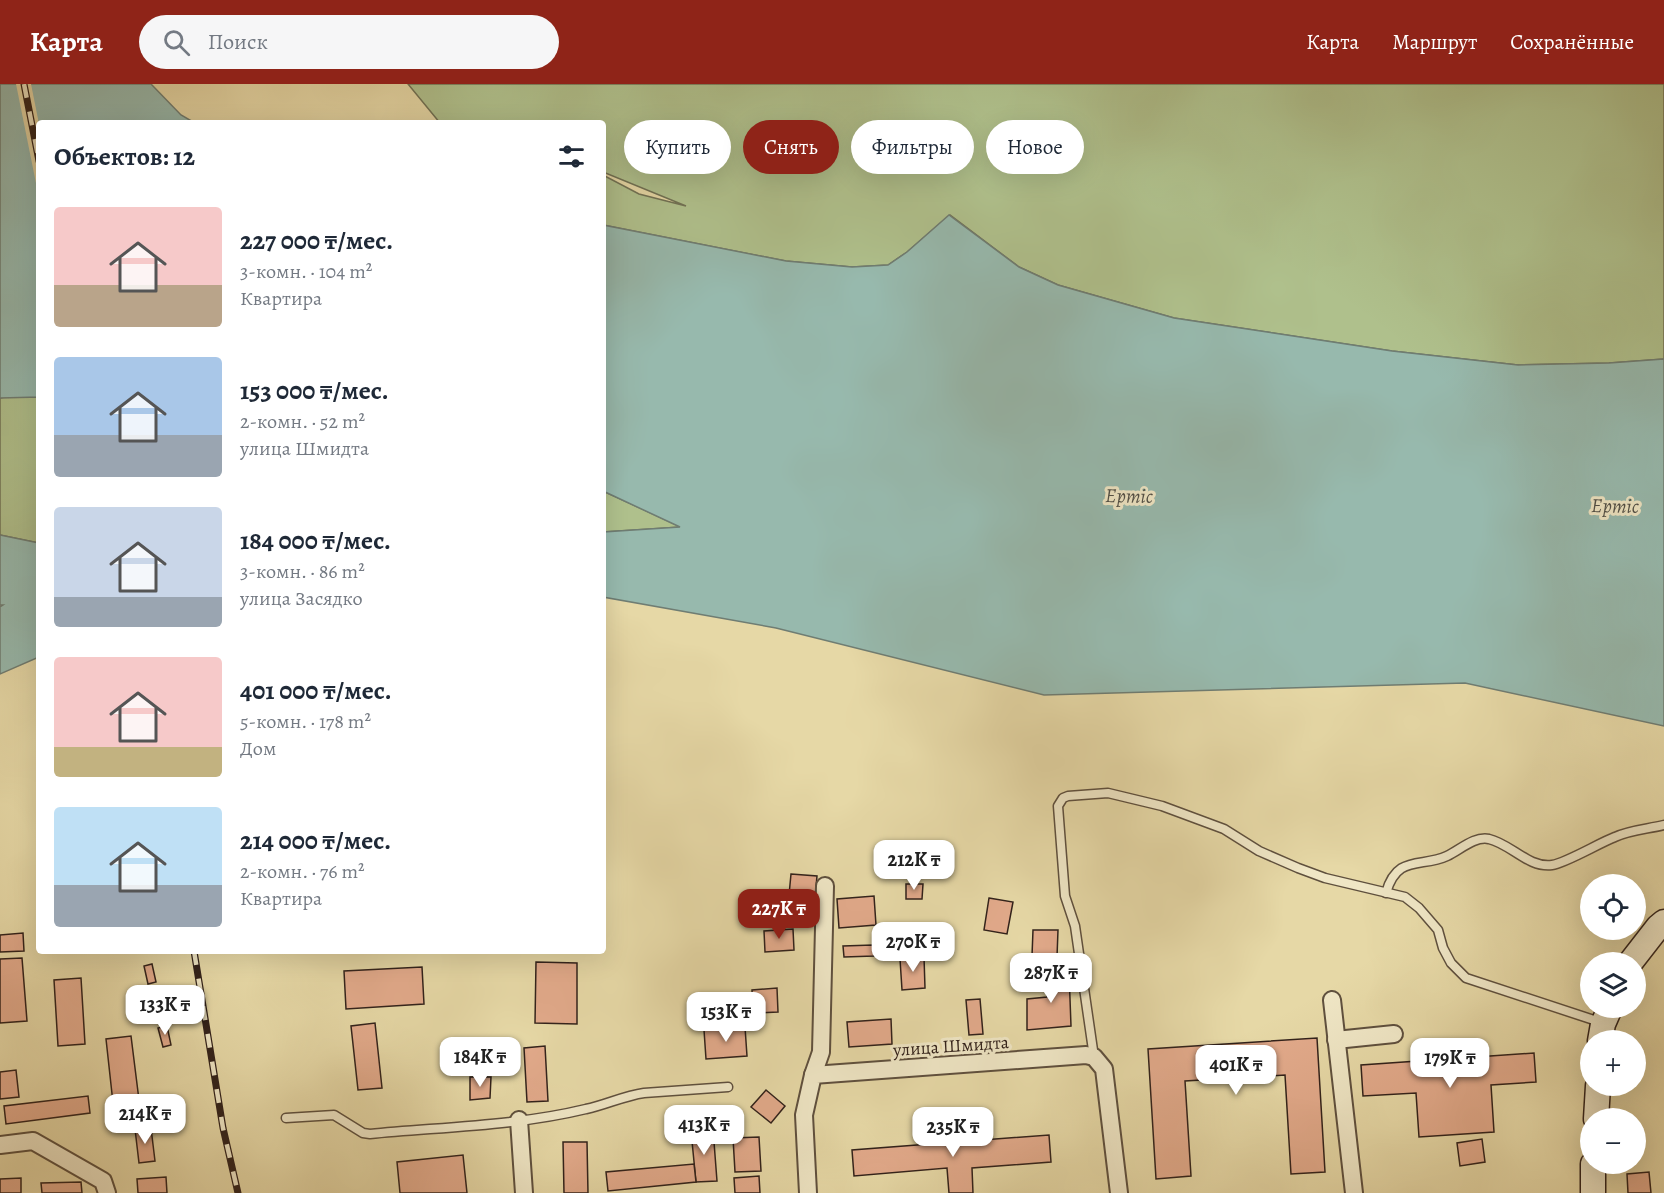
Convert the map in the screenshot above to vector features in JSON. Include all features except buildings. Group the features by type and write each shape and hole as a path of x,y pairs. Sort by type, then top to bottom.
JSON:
{"street":[{"path":"808,1193 804,1115 821,1052 825,886"},
{"path":"1639,952 1664,922"},
{"path":"1332,1000 1354,1193"},
{"path":"1336,1040 1394,1034"},
{"name":"улица Шмидта","path":"813,1075 1086,1055 1099,1063"},
{"path":"1099,1063 1119,1193"},
{"path":"519,1120 524,1193"},
{"path":"0,1145 33,1141 103,1181 107,1193"},
{"path":"1593,1174 1593,1193"}],"lane":[{"path":"1099,1063 1075,926 1065,896 1058,806 1063,798 1068,796 1108,793 1143,801 1224,829 1259,851 1325,878 1405,897 1419,908 1438,930 1443,948 1451,963 1466,978 1604,1024"},
{"path":"1386,893 1390,879 1404,867 1445,857 1481,838 1490,839 1539,864 1553,865 1617,835 1664,825"},
{"path":"286,1118 334,1115 363,1133 370,1134 519,1120 586,1109 637,1094 728,1088"}],"green space":[{"path":"408,84 1664,84 1664,359 1518,365 1392,351 1174,318 1058,285 1019,267 950,215 907,252 888,265 852,267 786,261 606,226 606,177 639,194 686,206 606,173 606,120 438,120"},
{"path":"36,397 36,542 0,535 0,398"},
{"path":"606,492 681,527 606,532"}],"water":[{"path":"0,84 151,84 181,115 190,120 36,120 36,397 0,398"},
{"name":"Ертіс","path":"949,215 1019,267 1058,285 1174,318 1392,351 1518,365 1664,359 1664,726 1465,683 1044,695 776,628 606,598 606,532 680,527 606,492 606,226 786,261 852,267 888,265 907,252"},
{"path":"0,535 36,542 36,658 0,674 0,607 3,605 0,605"}],"pier":[{"path":"16,84 31,84 38,120 36,120 36,183"}],"railway":[{"path":"24,84 36,146"},
{"path":"194,954 223,1128 238,1193"}]}
